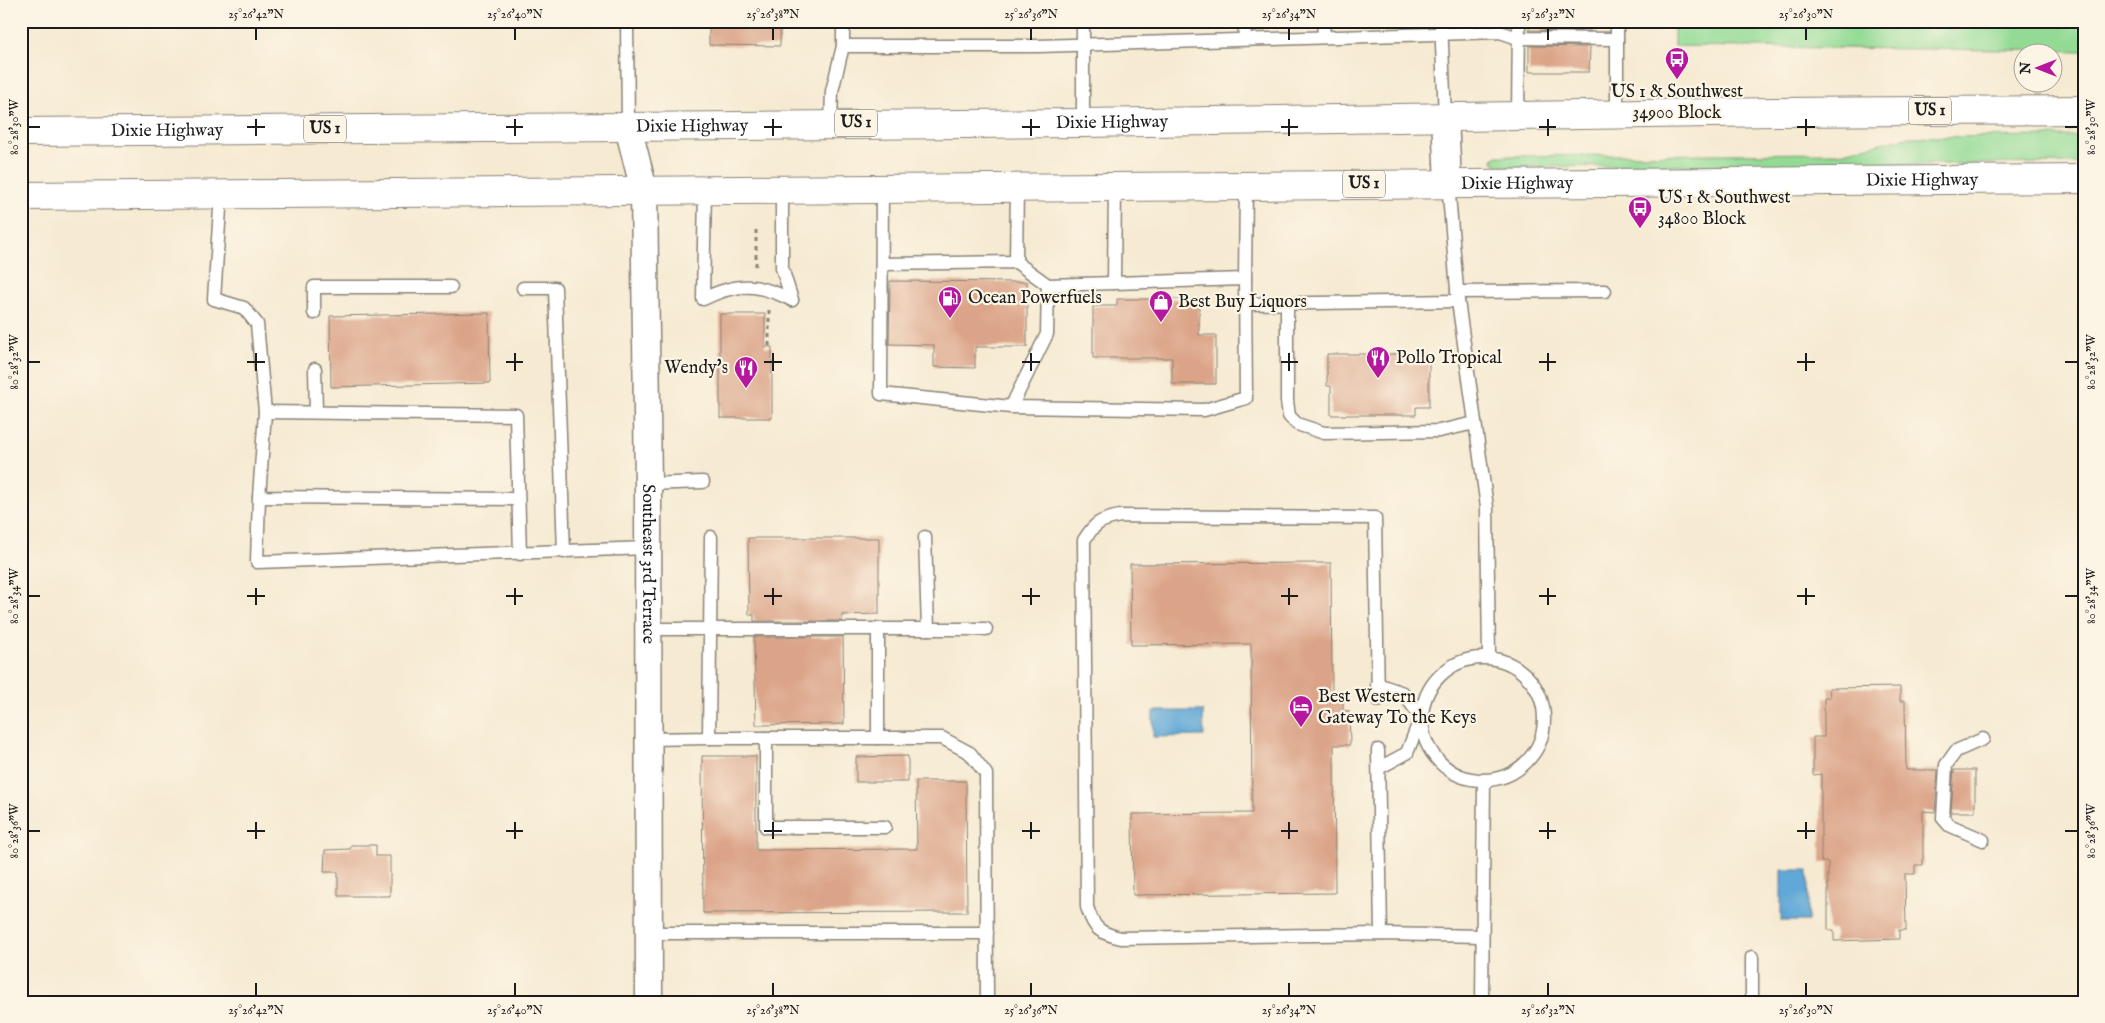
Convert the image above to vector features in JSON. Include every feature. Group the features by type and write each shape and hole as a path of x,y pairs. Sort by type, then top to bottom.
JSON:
{"highway":[{"name":"Dixie Highway","path":"21,132 1083,123 1617,114 2084,110"},
{"name":"Dixie Highway","path":"21,196 2084,179"}],"street":[{"path":"1445,117 1448,183"},
{"name":"Southeast 3rd Terrace","path":"628,127 644,190 648,484 649,1002"}],"lane":[{"path":"627,21 628,127"},
{"path":"831,124 832,91 843,46 843,21"},
{"path":"1083,21 1083,123"},
{"path":"1244,21 1244,39"},
{"path":"1323,21 1324,36"},
{"path":"1441,21 1445,117"},
{"path":"1518,21 1518,116"},
{"path":"1617,21 1617,114"},
{"path":"843,46 1038,46 1324,36 1441,35 1500,27 1518,38 1617,40"},
{"path":"1448,183 1457,297 1487,507 1489,657"},
{"path":"882,189 880,394 1011,407 1204,410 1246,398 1246,185"},
{"path":"1016,262 1017,187"},
{"path":"1114,283 1115,187"},
{"path":"705,190 704,299 720,291 739,286 756,286 792,300 782,268 782,189"},
{"path":"221,194 214,300 244,308 257,324 265,412 257,562 648,548"},
{"path":"882,264 1016,262 1048,285 1246,279"},
{"path":"1011,407 1048,334 1048,285"},
{"path":"314,313 314,287 450,287"},
{"path":"523,288 555,288 564,552"},
{"path":"1246,304 1605,291"},
{"path":"1287,303 1287,401 1289,416 1297,424 1324,433 1439,431 1475,423"},
{"path":"315,369 316,412"},
{"path":"265,412 516,415 520,554"},
{"path":"648,484 703,482"},
{"path":"259,497 518,499"},
{"path":"1378,700 1375,518 1120,516 1103,519 1091,530 1084,540 1087,907 1092,924 1107,935 1121,938 1381,934 1482,936"},
{"path":"709,738 711,537"},
{"path":"925,537 928,629"},
{"path":"647,629 986,629"},
{"path":"878,629 878,738"},
{"path":"1377,684 1403,693 1421,717 1424,737 1433,755 1447,769 1464,778 1484,781 1504,777 1522,766 1536,751 1543,732 1544,711 1538,691 1526,675 1509,663 1489,657 1469,659 1450,666 1435,680 1425,697 1421,717 1407,753 1379,768"},
{"path":"766,738 766,827 885,827"},
{"path":"648,739 942,738 970,753 986,774 987,1002"},
{"path":"1983,739 1956,751 1946,765 1943,818 1949,825 1983,840"},
{"path":"1378,750 1381,934"},
{"path":"1482,1002 1484,781"},
{"path":"649,934 987,933"},
{"path":"1752,957 1752,1002"}],"path":[{"path":"756,230 756,268"},
{"path":"762,310 768,310 769,347"}],"green space":[{"path":"1674,21 2084,21 2084,51 2062,51 2062,42 2012,42 2012,50 1674,46"},
{"path":"2084,136 2084,163 1500,167 1493,162 1494,158 1498,156 1839,153 1907,137"}],"water":[{"path":"1153,711 1203,711 1204,736 1153,737"},
{"path":"1781,870 1808,870 1808,921 1781,921"}],"building":[{"path":"709,21 780,21 780,46 709,45"},
{"path":"1529,21 1590,21 1590,31 1529,30"},
{"path":"1529,46 1590,47 1589,72 1529,72"},
{"path":"890,281 1027,282 1027,347 975,347 975,368 934,367 934,345 889,344"},
{"path":"1117,299 1199,299 1199,335 1216,335 1216,384 1172,384 1172,358 1093,358 1093,306 1117,306"},
{"path":"489,313 490,383 331,387 330,316"},
{"name":"Wendy's","path":"720,314 765,314 765,347 772,347 772,418 720,418"},
{"name":"Pollo Tropical","path":"1327,354 1429,354 1429,407 1416,407 1416,415 1331,415 1331,386 1327,386"},
{"path":"748,538 879,538 879,614 842,615 842,621 754,621 754,615 749,615"},
{"name":"Best Western Gateway To the Keys","path":"1331,563 1332,694 1343,694 1343,711 1349,711 1350,745 1334,745 1335,893 1133,895 1132,814 1252,813 1251,644 1131,645 1130,564"},
{"path":"754,637 843,637 844,724 756,725"},
{"path":"1900,687 1900,701 1905,701 1906,770 1938,770 1935,812 1923,811 1923,865 1915,865 1915,874 1905,874 1906,930 1899,930 1899,939 1834,941 1834,930 1828,930 1828,862 1821,862 1821,774 1813,775 1813,737 1824,737 1824,698 1830,698 1829,688"},
{"path":"702,756 756,756 756,850 917,849 916,781 966,781 967,912 703,913"},
{"path":"908,756 908,782 856,782 856,757"},
{"path":"1954,770 1975,770 1975,812 1951,812"},
{"path":"351,845 376,845 376,856 390,856 390,896 338,896 338,872 324,872 325,850 350,849"}],"place":[{"name":"US 1 & Southwest 34900 Block","path":"1677,80"},
{"name":"US 1 & Southwest 34800 Block","path":"1640,229"},
{"name":"Ocean Powerfuels","path":"950,319"},
{"name":"Best Buy Liquors","path":"1161,323"},
{"name":"Pollo Tropical","path":"1378,379"},
{"name":"Wendy's","path":"746,389"},
{"name":"Best Western Gateway To the Keys","path":"1301,728"}]}
